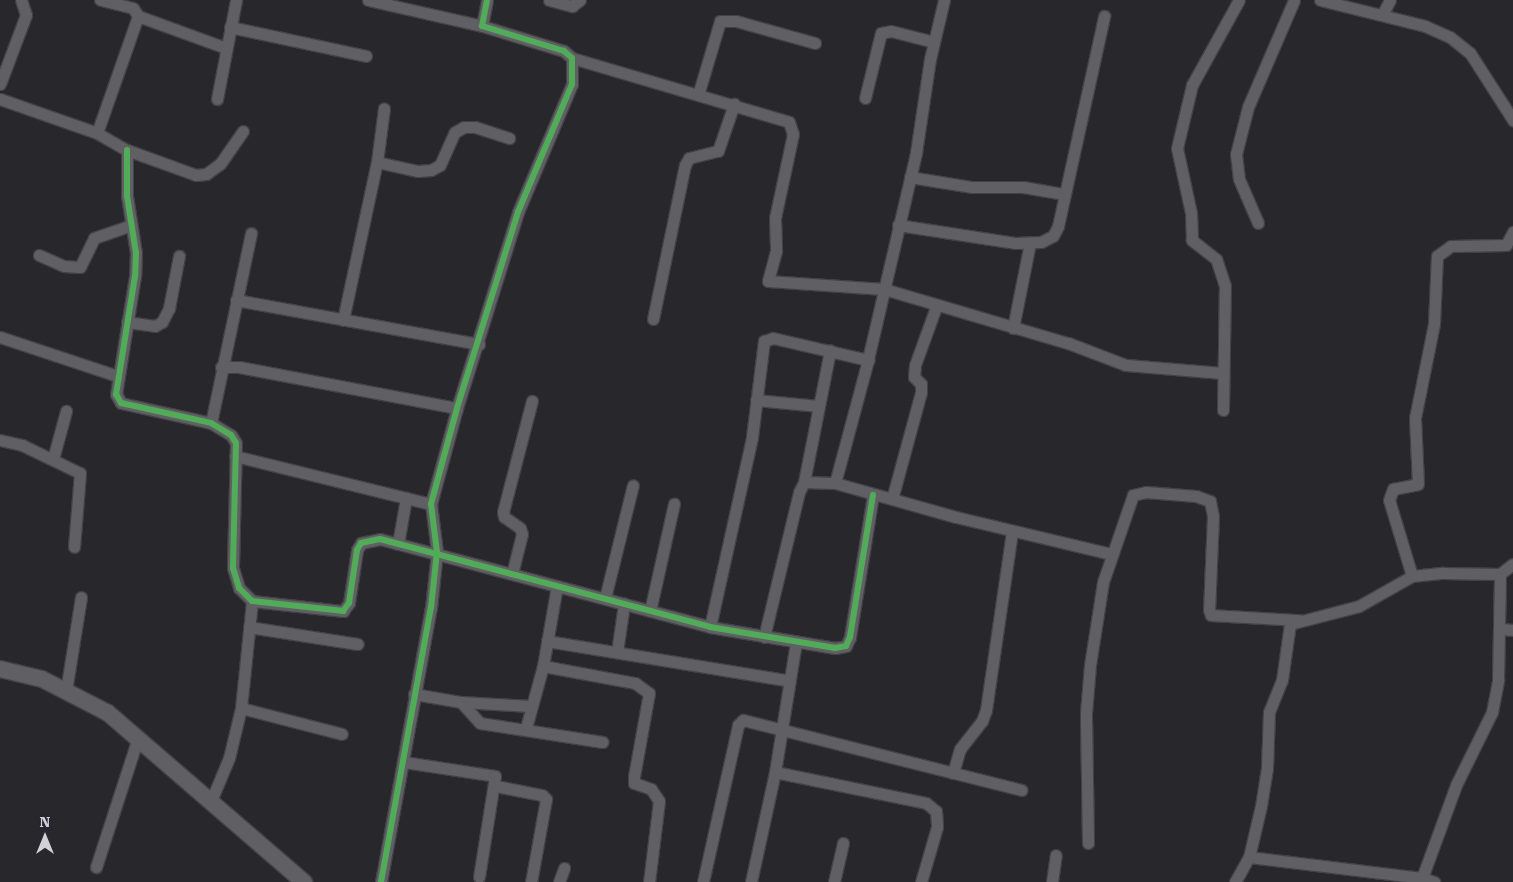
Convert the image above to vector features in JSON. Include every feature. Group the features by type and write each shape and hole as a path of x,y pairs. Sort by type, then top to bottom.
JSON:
{"main road":[{"path":"1,673 42,679 108,712 304,882"}],"street":[{"path":"0,84 5,53 26,15 21,0"},
{"path":"100,0 133,8 138,16 226,48"},
{"path":"217,99 236,0"},
{"path":"368,0 482,26 564,51 572,58 783,119 792,126 775,218 776,251 768,281 884,289 1086,349 1126,365 1223,373"},
{"path":"482,26 487,0"},
{"path":"549,0 572,6 580,0"},
{"path":"835,483 868,360 910,177 934,42 944,0"},
{"path":"1222,410 1224,278 1216,260 1192,240 1191,213 1177,148 1192,85 1239,0"},
{"path":"1258,223 1239,179 1236,154 1248,107 1294,0"},
{"path":"1320,0 1425,26 1456,42 1470,53 1513,120"},
{"path":"1382,15 1390,0"},
{"path":"97,133 138,16"},
{"path":"898,225 1030,244 1053,236 1104,16"},
{"path":"698,94 720,21 736,21 815,43"},
{"path":"230,27 366,56"},
{"path":"865,98 881,33 891,31 934,42"},
{"path":"381,882 431,608 437,552 432,504 457,408 479,344 528,185 568,97 573,71 572,58"},
{"path":"0,99 97,133 127,150 196,175 206,174 220,164 243,131"},
{"path":"653,319 685,165 689,158 718,151 734,104"},
{"path":"343,320 377,162 384,108"},
{"path":"377,162 418,171 431,170 440,164 455,132 464,127 475,127 509,138"},
{"path":"127,150 135,276 117,376 116,394 121,403 212,423 231,435 236,443 233,568 239,588 252,601 343,611 349,603 357,550 361,542 380,539 437,552 710,627 764,638 835,648 846,646 850,637 873,495"},
{"path":"910,177 972,188 1022,188 1064,194"},
{"path":"40,255 64,266 80,267 94,238 131,225"},
{"path":"1412,576 1389,500 1393,489 1418,484 1414,418 1434,324 1437,256 1451,246 1506,245 1513,232"},
{"path":"212,423 251,233"},
{"path":"1013,328 1030,244"},
{"path":"127,322 154,326 162,322 169,308 179,256"},
{"path":"236,300 479,344"},
{"path":"892,499 921,392 921,384 914,376 915,365 936,306"},
{"path":"0,336 117,376"},
{"path":"710,627 752,437 764,342 773,338 868,360"},
{"path":"764,638 799,492 804,482 830,351"},
{"path":"222,367 239,367 457,408"},
{"path":"756,400 819,406"},
{"path":"512,574 522,534 520,528 504,517 503,512 532,401"},
{"path":"53,459 66,411"},
{"path":"0,440 53,459 80,473 74,547"},
{"path":"235,456 432,504"},
{"path":"804,482 835,483 873,495 1012,531 1111,554"},
{"path":"605,598 633,485"},
{"path":"1088,843 1087,686 1099,598 1111,554 1133,495 1146,492 1203,498 1213,508 1208,610 1211,615 1298,620"},
{"path":"398,544 406,498"},
{"path":"650,611 674,504"},
{"path":"954,773 960,749 982,721 986,710 1012,531"},
{"path":"1235,882 1249,857 1267,769 1269,712 1282,680 1290,624 1298,620 1360,606 1412,576 1443,572 1500,574 1513,564"},
{"path":"1422,878 1456,785 1492,712 1498,680 1500,574"},
{"path":"526,728 530,706 543,666 556,586"},
{"path":"66,691 81,597"},
{"path":"212,801 229,758 241,708 252,601"},
{"path":"617,652 624,604"},
{"path":"249,627 358,644"},
{"path":"1499,629 1513,630"},
{"path":"547,641 790,681"},
{"path":"751,882 775,772 796,642"},
{"path":"543,666 635,682 649,693 634,776 634,783 651,789 659,801 648,882"},
{"path":"414,694 461,702 530,706"},
{"path":"461,702 480,723 526,728 603,742"},
{"path":"241,708 342,734"},
{"path":"703,882 738,725 743,720 1021,790"},
{"path":"96,867 115,799 138,738"},
{"path":"404,762 495,776 496,786 479,877"},
{"path":"775,772 926,803 936,811 937,827 921,882"},
{"path":"496,786 542,794 546,799 531,882"},
{"path":"834,882 844,843"},
{"path":"1052,882 1056,855"},
{"path":"1249,857 1422,878 1434,882"},
{"path":"559,882 564,868"}],"cycle path":[{"path":"381,882 431,608 437,552 431,504 457,408 518,212 572,84 572,58 564,51 482,26 487,0"},
{"path":"127,150 127,196 136,253 135,276 116,394 121,403 211,423 231,435 236,443 233,568 239,588 252,601 343,611 349,603 357,550 361,543 380,539 710,627 835,648 846,646 850,637 873,495"}]}
